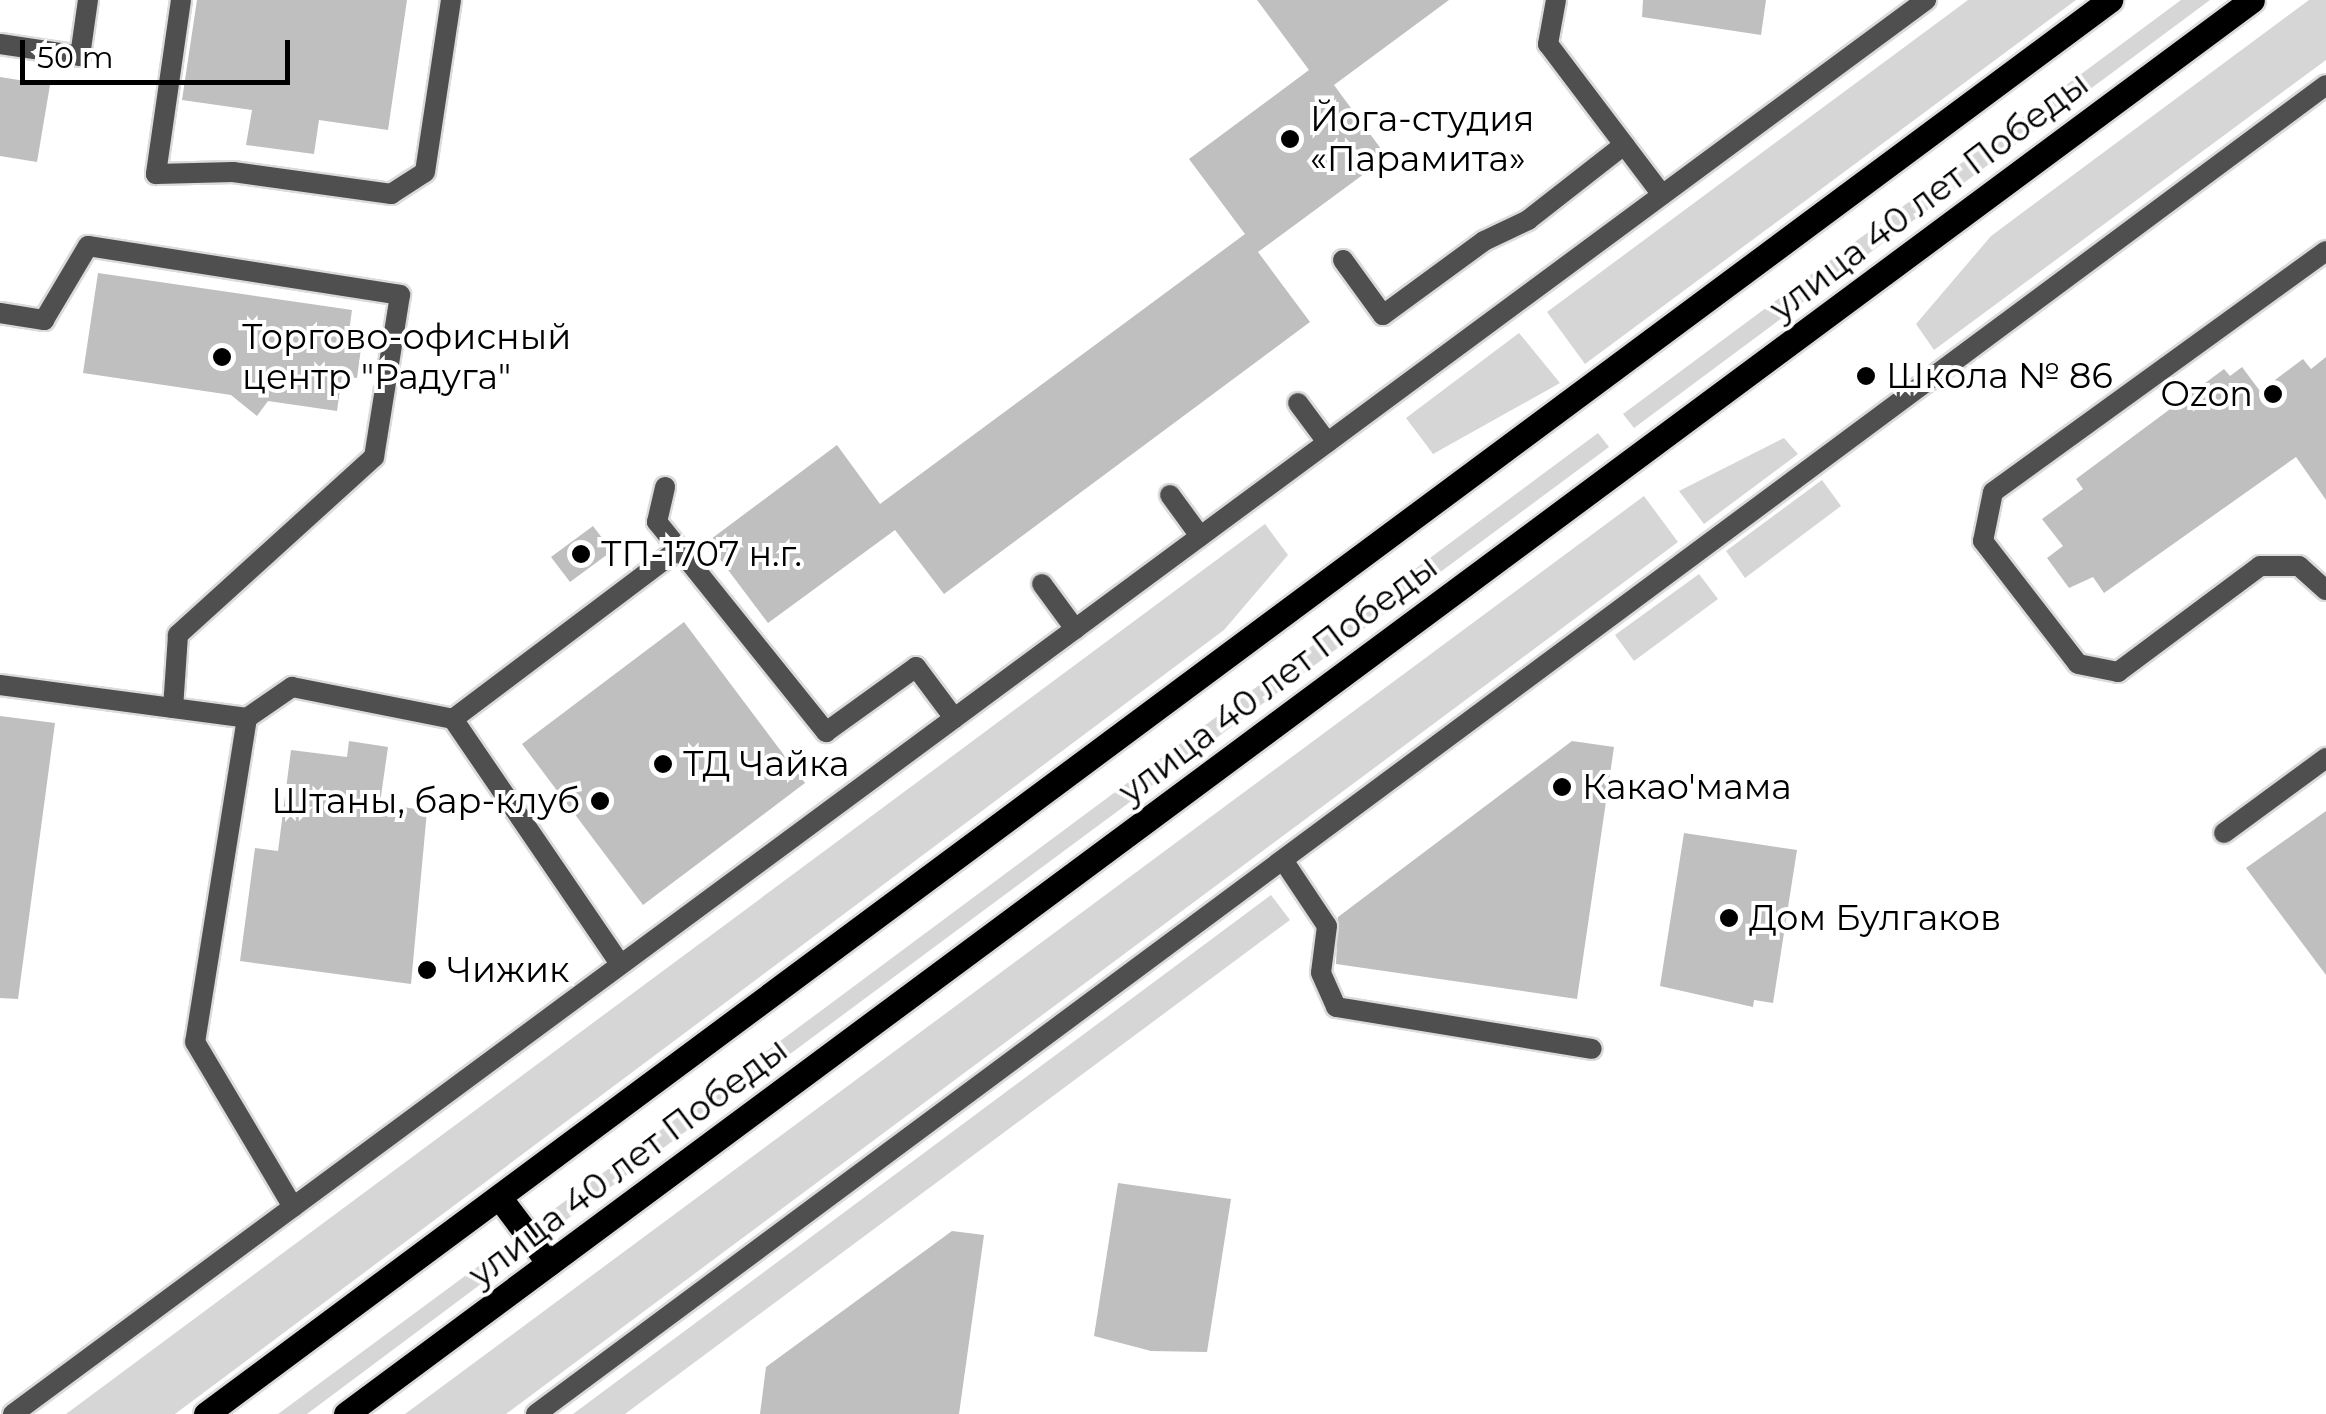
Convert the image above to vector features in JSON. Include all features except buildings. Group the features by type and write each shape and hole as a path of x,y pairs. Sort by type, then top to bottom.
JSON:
{"main road":[{"name":"улица 40 лет Победы","path":"206,1414 2110,0"},
{"name":"улица 40 лет Победы","path":"346,1414 2252,0"},
{"path":"499,1196 549,1263"}],"street":[{"path":"0,44 80,56 88,0"},
{"path":"181,0 156,174 234,172 391,194 426,172 451,0"},
{"path":"1556,0 1548,44 1662,195"},
{"path":"13,1414 619,962 1926,0"},
{"path":"536,1414 2326,85"},
{"path":"1344,260 1383,315 1484,241 1528,220 1624,145"},
{"path":"0,314 44,320 88,246 400,295 374,458 178,635 173,708"},
{"path":"2326,251 1992,492 1983,541 2078,664 2118,672 2260,566 2298,566 2326,590"},
{"path":"1298,403 1327,442"},
{"path":"665,487 656,522 826,732 916,667 954,718"},
{"path":"1170,495 1200,536"},
{"path":"453,719 679,550"},
{"path":"1042,584 1076,629"},
{"path":"0,685 247,718 292,687 453,719 619,962"},
{"path":"247,718 195,1042 292,1208"},
{"path":"2224,833 2326,758"},
{"path":"1283,860 1327,926 1321,974 1336,1007 1592,1049"}],"shaded area":[{"path":"1968,0 2076,0 1585,364 1547,312"},
{"path":"2181,0 2210,0 1634,428 1623,414"},
{"path":"2309,0 2326,0 2326,60 1934,350 1916,324 1991,236"},
{"path":"1519,333 1560,383 1433,454 1406,418"},
{"path":"1598,433 1609,447 558,1226 547,1222 549,1213"},
{"path":"1784,438 1798,454 1704,524 1679,491"},
{"path":"1822,480 1841,506 1745,578 1726,551"},
{"path":"1644,496 1678,542 506,1414 405,1414"},
{"path":"1265,524 1288,555 1224,630 175,1414 66,1414"},
{"path":"1699,574 1718,599 1634,661 1615,635"},
{"path":"1271,895 1290,920 625,1414 573,1414"},
{"path":"484,1262 495,1265 493,1275 307,1414 278,1414"}],"place":[{"name":"Йога-студия «Парамита»","path":"1290,139"},
{"name":"Торгово-офисный центр \"Радуга\"","path":"222,357"},
{"name":"Школа № 86","path":"1866,376"},
{"name":"Ozon","path":"2273,394"},
{"name":"ТП-1707 н.г.","path":"581,554"},
{"name":"ТД Чайка","path":"663,764"},
{"name":"Какао'мама","path":"1562,787"},
{"name":"Штаны, бар-клуб","path":"600,801"},
{"name":"Дом Булгаков","path":"1729,918"},
{"name":"Чижик","path":"427,970"}]}
